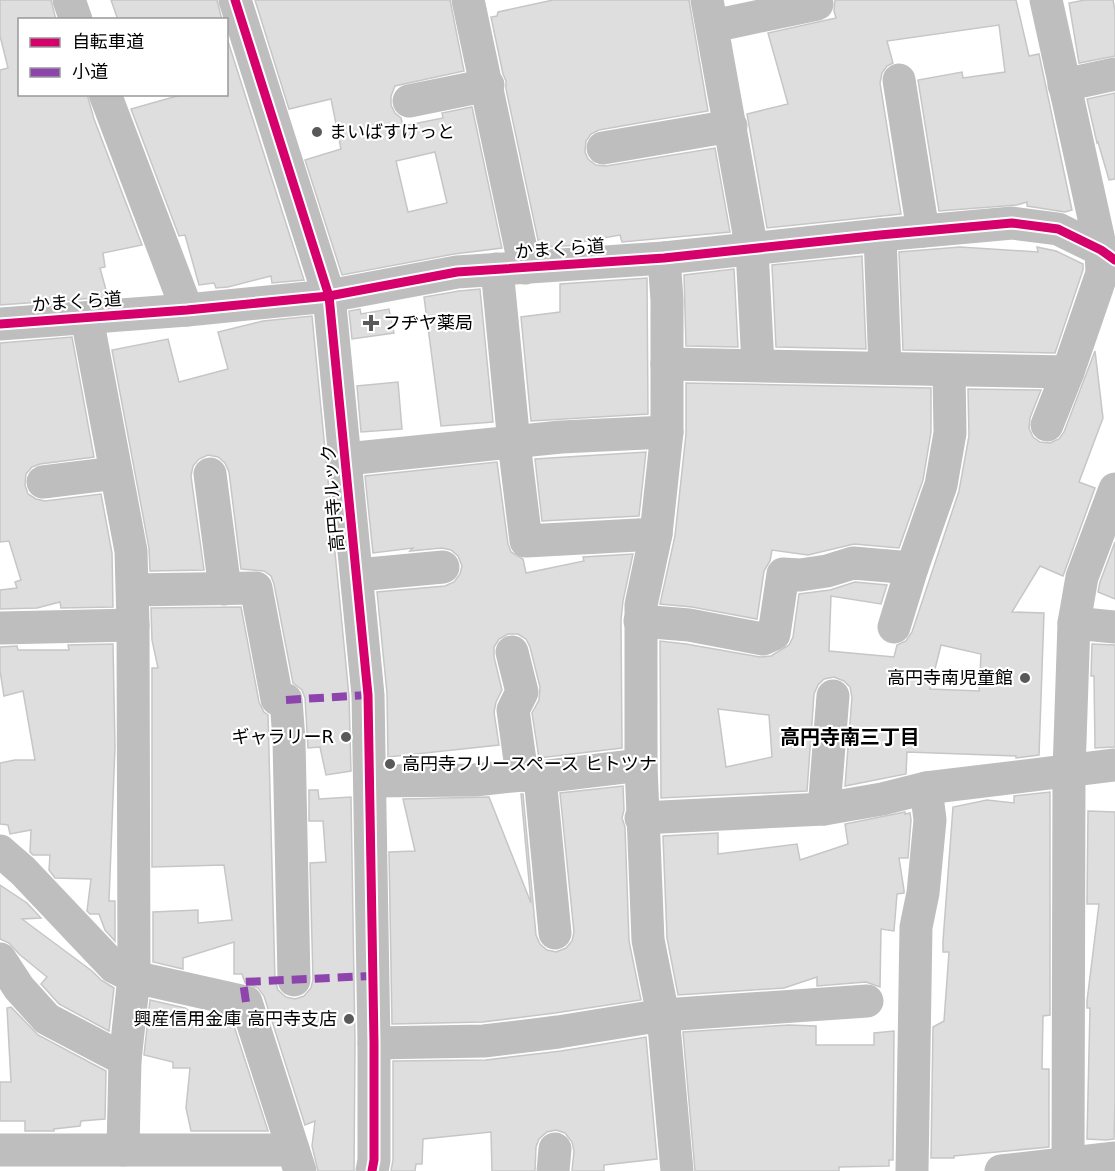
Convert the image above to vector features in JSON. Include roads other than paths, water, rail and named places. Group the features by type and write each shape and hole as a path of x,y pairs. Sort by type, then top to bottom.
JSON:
{"street":[{"path":"69,0 75,18"},
{"name":"高円寺ルック","path":"235,0 329,296 368,695 374,1043"},
{"path":"1046,0 1064,85 1108,255 1068,372 1047,425"},
{"path":"476,1 511,268 514,443 526,541 656,534"},
{"path":"758,365 752,250 710,13 819,11"},
{"path":"1064,85 1115,74"},
{"path":"899,80 923,231"},
{"path":"409,100 488,85"},
{"path":"106,96 187,310"},
{"path":"603,148 731,126"},
{"name":"かまくら道","path":"0,324 187,310 329,296 457,272 664,258 1012,223 1058,229 1108,255"},
{"path":"880,235 885,368"},
{"path":"664,258 667,300 667,432 656,534 641,606 640,765 648,940 663,1015 677,1171"},
{"path":"87,318 131,550 133,590 134,977 114,1157"},
{"path":"667,364 1068,372"},
{"path":"894,627 941,485 950,433 949,370"},
{"path":"346,459 561,437 667,432"},
{"path":"42,482 116,473"},
{"path":"210,474 225,589"},
{"path":"1068,1163 1070,601 1082,578 1115,489"},
{"path":"640,621 689,625 763,639 774,634 783,574 800,575 853,564 912,568"},
{"path":"357,575 443,567"},
{"path":"133,590 256,588 277,699 286,700 289,740 294,980"},
{"path":"1070,601 1115,627"},
{"path":"9,627 133,625"},
{"path":"512,652 522,692 513,710 531,776 555,933"},
{"path":"824,809 833,696"},
{"path":"370,781 475,780 640,765"},
{"path":"641,818 824,809 882,799 926,788 1115,765"},
{"path":"912,1171 916,927 923,892 930,820 926,788"},
{"path":"0,851 23,871 114,967 134,977 246,1002 297,1160 10,1157"},
{"path":"0,959 10,988 47,1019 125,1060"},
{"path":"372,1171 374,1160 374,1043 484,1041 663,1015 867,1001"},
{"path":"1001,1171 1115,1158"}],"place":[{"name":"まいばすけっと","path":"317,132"},
{"name":"フヂヤ薬局","path":"371,323"},
{"name":"高円寺南児童館","path":"1025,678"},
{"name":"ギャラリーR","path":"346,737"},
{"name":"高円寺フリースペース ヒトツナ","path":"390,764"},
{"name":"興産信用金庫 高円寺支店","path":"349,1019"}],"district":[{"name":"高円寺南三丁目","path":"850,737"}]}
